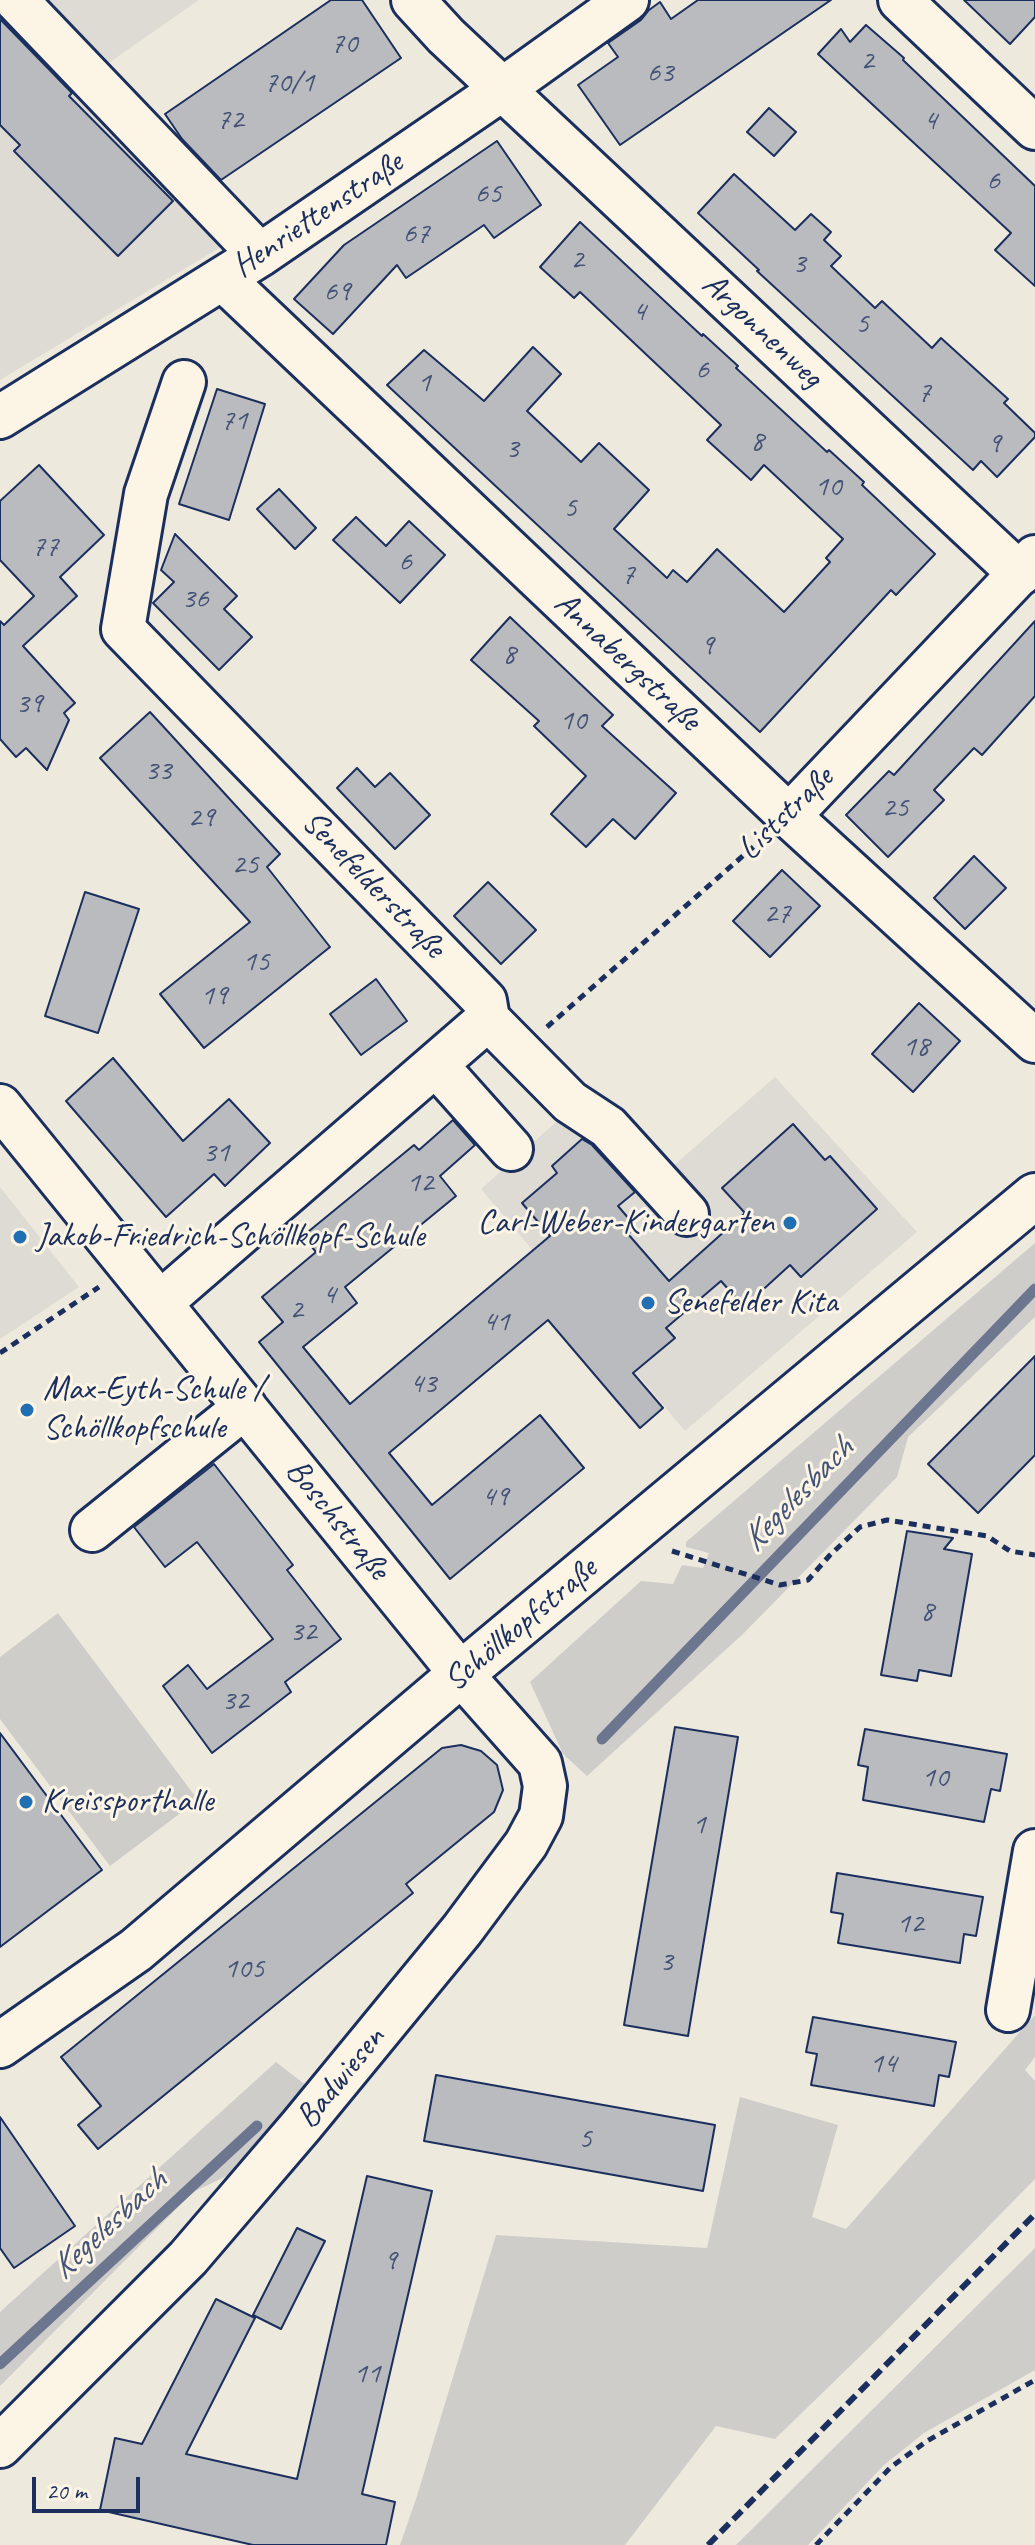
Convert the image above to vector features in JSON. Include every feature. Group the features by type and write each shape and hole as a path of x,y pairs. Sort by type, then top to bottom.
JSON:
{"main road":[{"name":"Schöllkopfstraße","path":"0,2045 136,1950 461,1674 1035,1196"}],"street":[{"path":"16,0 260,255"},
{"name":"Argonnenweg","path":"413,0 446,36 1028,565"},
{"name":"Henriettenstraße","path":"0,417 260,255 627,0"},
{"path":"900,0 1035,128"},
{"name":"Annabergstraße","path":"223,279 789,816 1035,1041"},
{"name":"Senefelderstraße","path":"184,382 146,494 123,629 485,1001 488,1019"},
{"name":"Liststraße","path":"789,816 1028,565"},
{"path":"160,1303 488,1019 570,1102 608,1127 687,1214"},
{"path":"436,1065 511,1149"},
{"name":"Boschstraße","path":"0,1106 461,1674"},
{"path":"92,1530 245,1407"},
{"name":"Badwiesen","path":"0,2446 188,2258 462,1930 526,1844 541,1816 545,1786 540,1763 461,1674"},
{"path":"1008,2010 1035,1851"}],"path":[{"name":"Liststraße","path":"519,1051 789,816"},
{"path":"0,1353 130,1265"},
{"path":"645,1522 668,1550 780,1585 808,1580 860,1527 887,1520 987,1536 1010,1551 1035,1555"},
{"path":"816,2545 891,2467 927,2441 1035,2380"}],"shaded area":[{"path":"0,0 199,0 100,69 249,230 0,380"},
{"path":"775,1077 917,1232 685,1431 481,1189 574,1106 649,1187"},
{"name":"Jakob-Friedrich-Schöllkopf-Schule","path":"0,1187 79,1287 0,1339"},
{"path":"1035,1243 1035,1317 908,1437 897,1477 743,1634 587,1776 563,1754 530,1682 641,1581 673,1584 682,1565 703,1568 709,1553 686,1547 686,1542"},
{"path":"58,1613 198,1800 110,1866 0,1719 0,1657"},
{"path":"1035,2015 1035,2057 1025,2070 1035,2081 1035,2179 775,2439 716,2426 625,2545 400,2545 496,2235 707,2248 740,2097 838,2125 812,2217 846,2229"},
{"path":"276,2062 307,2086 229,2175 193,2192 0,2386 0,2312"},
{"path":"1035,2248 1035,2370 924,2433 884,2465 808,2545 736,2545"}],"building":[{"path":"331,0 362,0 401,58 221,180 182,139 165,114"},
{"path":"698,0 831,0 620,145 578,85 618,57 608,43 660,2 671,19"},
{"path":"964,0 1035,0 1035,17 1010,44"},
{"path":"0,19 72,93 69,96 173,201 118,256 14,151 20,145 0,125"},
{"path":"866,25 1035,186 1035,286 995,250 1011,233 818,54 841,29 850,42"},
{"path":"769,108 796,132 774,156 747,132"},
{"path":"497,141 541,205 494,238 484,225 406,278 397,265 333,334 294,299 344,245"},
{"path":"734,174 795,230 811,214 831,232 824,240 841,256 831,266 875,308 882,301 932,348 941,338 1008,399 1004,403 1035,433 1035,437 997,477 981,461 973,470 698,213"},
{"path":"580,222 827,452 829,450 864,482 862,485 935,554 896,595 891,590 760,732 387,385 424,350 484,401 533,347 561,374 527,411 581,462 599,443 649,490 614,529 667,578 673,570 687,582 717,549 784,612 830,562 826,558 843,539 764,465 751,480 707,440 721,425 580,292 574,298 540,267"},
{"path":"217,389 265,404 229,520 179,504"},
{"path":"39,465 104,535 60,577 77,596 23,646 75,703 64,713 69,720 47,770 26,748 16,757 0,739 0,621 4,625 34,596 0,560 0,501"},
{"path":"279,489 316,528 295,549 257,509"},
{"path":"356,517 386,546 409,521 445,555 400,603 333,540"},
{"path":"175,534 237,596 224,609 252,637 219,670 153,603 174,582 161,570"},
{"path":"510,617 613,715 602,726 676,793 635,839 613,819 586,847 551,814 586,776 534,726 539,721 471,660"},
{"path":"1035,621 1035,696 982,755 974,748 934,790 944,800 888,857 846,815 889,771 894,775"},
{"path":"150,712 280,854 267,867 330,947 204,1048 160,994 250,922 100,758"},
{"path":"357,768 375,787 390,773 430,815 395,849 337,788"},
{"path":"974,856 1006,888 965,929 934,898"},
{"path":"782,870 820,906 770,957 733,921"},
{"path":"488,882 536,930 501,964 454,916"},
{"path":"85,892 139,909 98,1033 45,1016"},
{"path":"376,979 407,1021 361,1055 330,1014"},
{"path":"919,1003 960,1041 913,1092 872,1054"},
{"path":"113,1058 183,1141 229,1099 270,1143 225,1186 214,1174 166,1217 66,1101"},
{"path":"453,1120 475,1145 440,1176 456,1196 345,1287 357,1303 303,1347 350,1404 550,1236 522,1203 557,1173 552,1166 582,1139 592,1145 635,1192 618,1206 636,1227 628,1234 669,1281 745,1213 722,1188 793,1124 825,1160 830,1156 877,1209 801,1277 790,1265 744,1307 721,1281 666,1328 675,1338 633,1373 663,1408 640,1428 548,1320 389,1453 432,1505 540,1415 584,1468 450,1579 259,1342 283,1322 262,1297 316,1252 303,1236 414,1145 419,1150"},
{"path":"1035,1356 1035,1455 978,1513 928,1464"},
{"path":"214,1464 293,1565 287,1570 341,1639 285,1682 291,1692 212,1753 163,1686 188,1665 207,1689 273,1639 197,1542 165,1567 134,1527"},
{"path":"907,1531 953,1538 944,1549 972,1554 951,1676 919,1670 917,1681 881,1675"},
{"path":"675,1727 738,1737 688,2036 624,2025"},
{"path":"865,1729 1007,1754 1000,1791 991,1789 984,1822 863,1800 868,1767 858,1765"},
{"name":"Kreissporthalle","path":"0,1733 102,1870 0,1947"},
{"path":"461,1745 481,1751 497,1765 503,1790 494,1812 406,1884 413,1893 98,2149 78,2125 101,2106 61,2057 442,1748"},
{"path":"837,1873 983,1897 976,1936 964,1934 960,1963 838,1943 843,1914 831,1912"},
{"path":"813,2017 956,2042 949,2077 939,2075 934,2106 811,2085 817,2054 806,2052"},
{"path":"436,2075 715,2125 703,2191 424,2141"},
{"path":"0,2117 75,2226 14,2268 0,2248"},
{"path":"367,2176 432,2191 362,2494 395,2502 386,2545 253,2545 100,2510 115,2438 142,2444 216,2299 255,2318 186,2454 297,2479"},
{"path":"297,2228 325,2241 281,2329 253,2315"}],"waterway":[{"name":"Kegelesbach","path":"602,1739 1035,1289"},
{"name":"Kegelesbach","path":"0,2364 257,2126"}],"railway":[{"path":"708,2545 1035,2214"}],"place":[{"name":"Carl-Weber-Kindergarten","path":"790,1223"},
{"name":"Jakob-Friedrich-Schöllkopf-Schule","path":"20,1237"},
{"name":"Senefelder Kita","path":"648,1303"},
{"name":"Max-Eyth-Schule / Schöllkopfschule","path":"27,1410"},
{"name":"Kreissporthalle","path":"26,1802"}]}
